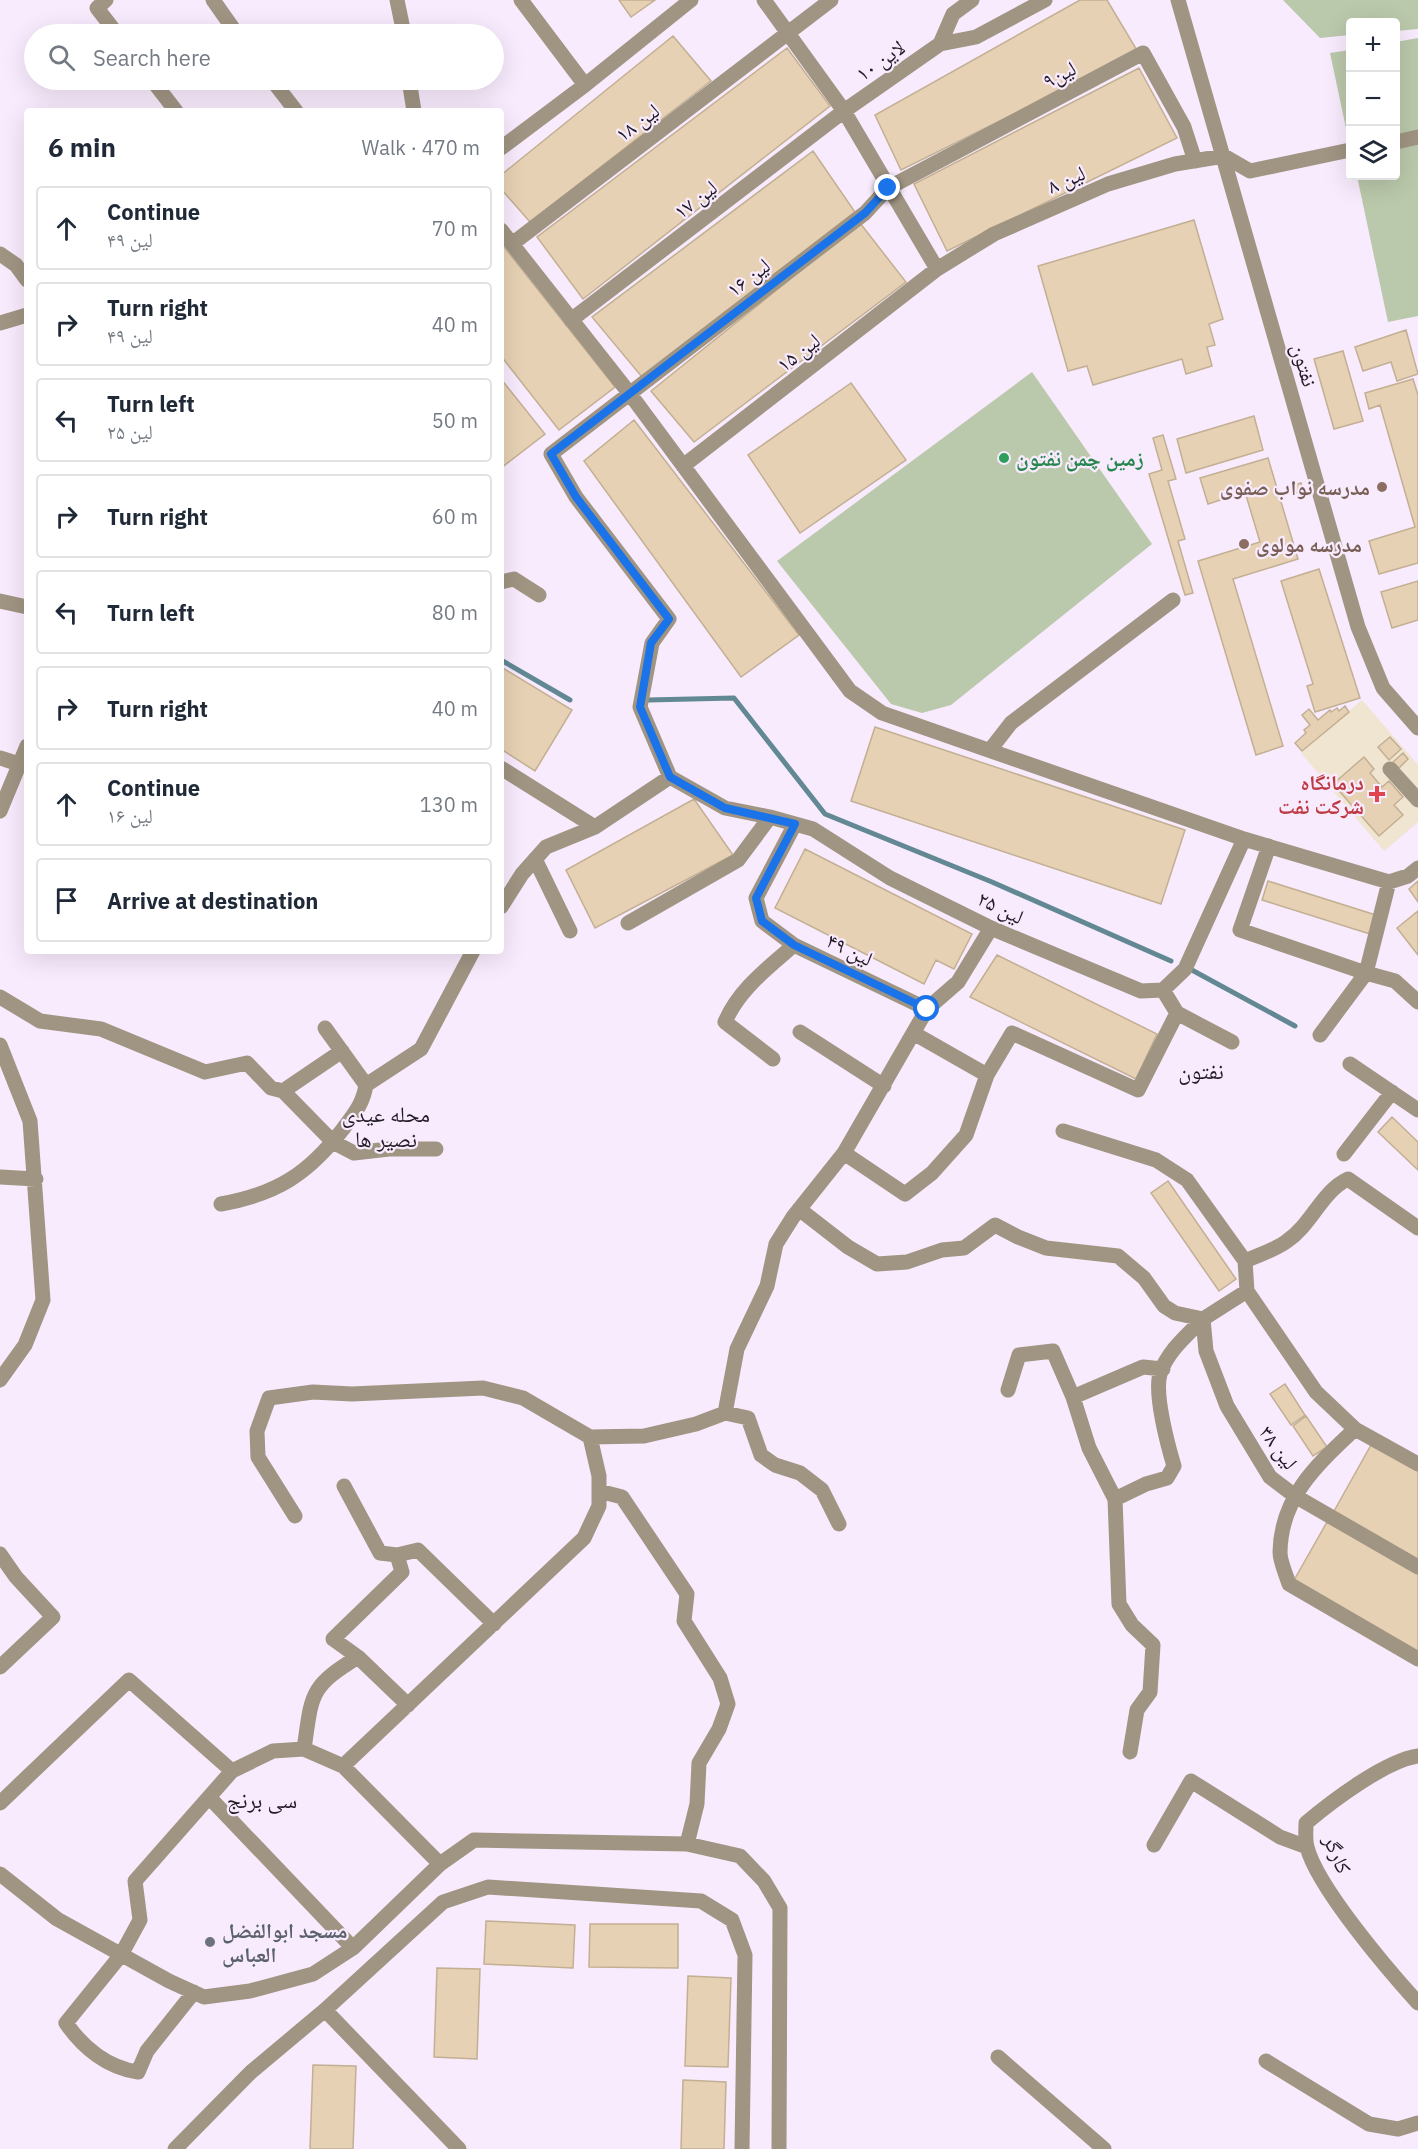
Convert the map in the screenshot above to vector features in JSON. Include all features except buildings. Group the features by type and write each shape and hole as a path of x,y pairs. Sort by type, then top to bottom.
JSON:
{"street":[{"path":"106,0 97,8 109,24"},
{"path":"213,0 230,24"},
{"path":"397,0 402,24"},
{"path":"521,0 585,85"},
{"path":"504,146 585,85 691,0"},
{"path":"764,0 844,111 937,269"},
{"name":"لین ۱۸","path":"512,244 831,0"},
{"path":"940,44 953,14 972,0"},
{"path":"940,44 976,37 1045,0"},
{"name":"نفتون","path":"1178,0 1358,627 1383,688 1418,728"},
{"name":"لاین ۱۰","path":"844,111 940,44"},
{"name":"لین۹","path":"888,188 1143,53 1184,127 1195,161"},
{"path":"160,90 174,108"},
{"path":"280,90 294,108"},
{"path":"411,90 414,108"},
{"name":"لین ۱۷","path":"571,320 844,111"},
{"path":"1400,141 1418,137"},
{"path":"1224,156 1250,171 1346,151"},
{"name":"لین ۸","path":"937,269 994,234 1108,184 1195,161 1224,156"},
{"name":"لین ۱۶","path":"670,777 640,707 651,643 669,619 576,497 551,454 865,213 888,188"},
{"path":"504,234 630,394 850,691 882,713 1244,839 1389,882 1408,876 1418,868"},
{"path":"0,254 16,265 24,276"},
{"name":"لین ۱۵","path":"683,466 937,269"},
{"path":"0,323 24,316"},
{"path":"504,581 513,579 539,595"},
{"path":"990,750 1011,723 1173,600"},
{"path":"0,601 24,606"},
{"path":"0,811 24,753"},
{"path":"0,758 19,764"},
{"path":"1390,769 1418,800"},
{"path":"504,770 594,826"},
{"path":"504,901 522,874 546,848 594,826 670,777"},
{"name":"لین ۲۵","path":"670,777 725,808 813,829 890,878 991,928 1141,991 1163,990"},
{"path":"628,923 738,860 770,817"},
{"name":"لین ۴۹","path":"795,824 756,898 762,921 794,945 927,1009"},
{"path":"1232,1042 1178,1014 1163,990 1185,969 1244,839"},
{"path":"1269,846 1240,930 1395,981 1418,1002"},
{"path":"536,859 570,931"},
{"path":"1320,1035 1366,973 1389,882"},
{"path":"725,1413 738,1348 767,1286 776,1244 844,1153 915,1034 927,1009 958,982 991,928"},
{"path":"773,1059 726,1022 733,1003 761,973 794,945"},
{"path":"366,1085 421,1049 471,954"},
{"path":"0,997 40,1021 101,1029 205,1072 247,1063 271,1088 283,1090 333,1142 354,1153 389,1149 436,1149"},
{"path":"844,1153 905,1194 932,1173 966,1135 987,1075 1012,1034 1138,1090 1178,1014"},
{"path":"221,1204 254,1198 288,1182 311,1165 333,1142 363,1102 366,1085 325,1028"},
{"path":"800,1032 884,1086"},
{"path":"915,1034 987,1075"},
{"path":"0,1045 30,1121 43,1300 25,1345 0,1380"},
{"path":"283,1090 342,1051"},
{"path":"1350,1064 1418,1110"},
{"path":"1344,1154 1392,1092"},
{"path":"1063,1131 1156,1160 1187,1179 1245,1261 1247,1291 1316,1392 1355,1429 1418,1464"},
{"path":"0,1177 36,1179"},
{"path":"1245,1261 1287,1241 1315,1213 1334,1185 1348,1179 1418,1228"},
{"path":"800,1209 848,1246 877,1264 907,1262 942,1250 964,1248 995,1225 1046,1248 1118,1256 1144,1278 1164,1306 1175,1313 1203,1319"},
{"path":"1115,1499 1146,1484 1167,1478 1174,1466 1163,1432 1159,1375 1175,1347 1203,1319 1247,1291"},
{"name":"لین ۳۸","path":"1203,1319 1206,1351 1227,1406 1270,1477 1295,1496 1418,1567"},
{"path":"1008,1390 1019,1354 1053,1350 1073,1397 1089,1448 1115,1499 1119,1604 1132,1626 1153,1646 1150,1692 1137,1710 1130,1752"},
{"path":"1073,1397 1143,1367 1163,1369"},
{"path":"295,1516 258,1457 257,1431 269,1398 313,1392 352,1394 483,1388 524,1398 590,1437 644,1436 696,1424 725,1413 748,1418 761,1455 775,1466 800,1473 822,1490 839,1524"},
{"path":"1355,1429 1301,1483 1285,1519 1280,1554 1289,1584 1418,1659"},
{"path":"343,1766 584,1538 599,1506 599,1476 590,1437"},
{"path":"344,1486 380,1553 397,1555 418,1550 494,1624"},
{"path":"599,1491 622,1497 676,1575 687,1594 684,1621 720,1678 728,1704 719,1729 699,1763 697,1804 687,1844"},
{"path":"0,1554 16,1577 53,1617 0,1667"},
{"path":"397,1555 402,1572 333,1639 358,1657 408,1705"},
{"path":"304,1749 315,1692 329,1674 358,1657"},
{"path":"0,1803 129,1680 232,1771"},
{"path":"194,1992 147,2051 138,2072 119,2069 78,2041 66,2023 121,1955 140,1920 135,1881 232,1771 273,1751 304,1749 343,1766 440,1864"},
{"name":"کارگر","path":"1418,1756 1394,1763 1326,1806 1306,1823 1307,1847 1321,1876 1365,1940 1418,2002"},
{"path":"1154,1845 1191,1781 1280,1837 1307,1847"},
{"path":"209,1797 353,1948"},
{"path":"0,1874 57,1919 121,1955 204,1997 250,1991 313,1974 353,1948 440,1864 474,1840 687,1844 740,1856 764,1881 780,1908 779,2149"},
{"path":"175,2149 251,2072 325,2010 443,1902 488,1887 701,1901 732,1920 745,1955 742,2149"},
{"path":"325,2010 459,2149"},
{"path":"998,2057 1104,2149"},
{"path":"1266,2061 1369,2124 1398,2129 1418,2123"}],"shaded area":[{"name":"درمانگاه شرکت نفت","path":"1362,700 1418,765 1418,822 1384,851 1301,753"}],"green space":[{"path":"1283,0 1418,0 1418,29 1400,31 1400,18 1346,18 1346,35 1320,38"},
{"path":"1418,38 1418,316 1388,322 1358,180 1400,180 1400,41"},
{"path":"1346,51 1346,128 1330,53"},
{"name":"زمین چمن نفتون","path":"1032,372 1152,544 951,705 922,713 891,704 777,561"}],"waterway":[{"path":"504,662 570,700"},
{"path":"648,700 734,698 825,814 992,882 1171,961"},
{"path":"1190,969 1295,1026"}],"place":[{"name":"زمین چمن نفتون","path":"1004,458"},
{"name":"مدرسه نواب صفوی","path":"1382,487"},
{"name":"مدرسه مولوی","path":"1244,544"},
{"name":"درمانگاه شرکت نفت","path":"1377,794"},
{"name":"مسجد ابوالفضل العباس","path":"210,1942"}],"district":[{"name":"نفتون","path":"1201,1070"},
{"name":"محله عیدی نصیر ها","path":"386,1126"},
{"name":"سی برنج","path":"262,1799"}],"route":[{"path":"888,188 865,213 551,454 576,497 669,619 651,643 640,707 670,777 725,808 795,824 756,898 762,921 794,945 927,1009"}]}
